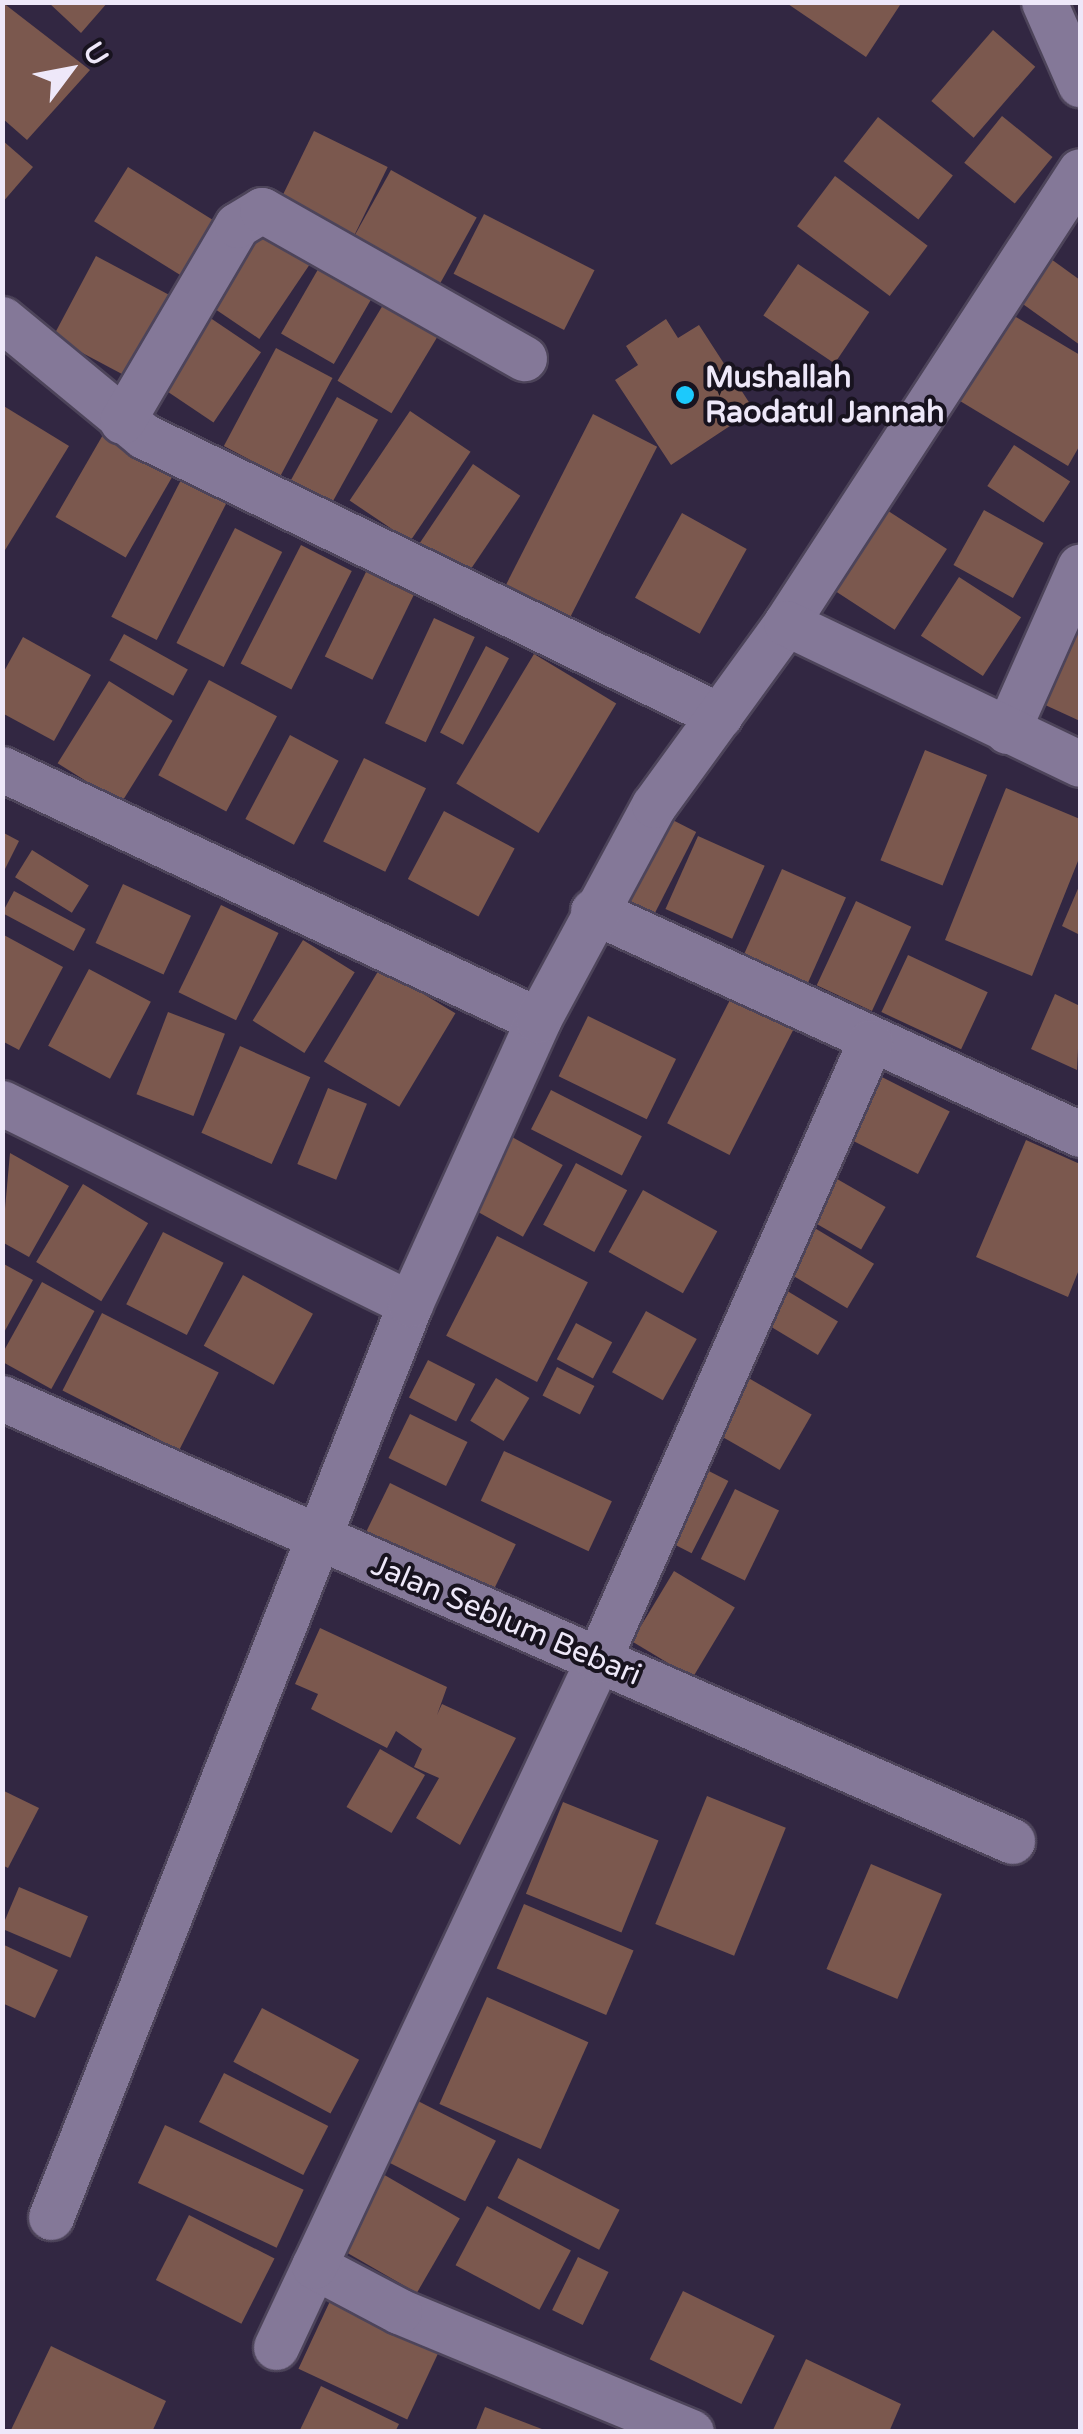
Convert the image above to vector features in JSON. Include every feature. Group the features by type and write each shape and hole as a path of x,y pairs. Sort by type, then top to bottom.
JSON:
{"street":[{"path":"1044,2 1080,84"},
{"path":"51,2217 320,1542 410,1304 538,1020 639,827 786,623 1080,171"},
{"path":"122,421 237,226 262,210 524,358"},
{"path":"2,319 122,421 720,716"},
{"path":"1007,730 1080,566"},
{"path":"786,623 1080,764"},
{"path":"2,769 538,1020"},
{"path":"593,911 870,1042 1080,1134"},
{"path":"276,2347 598,1660 870,1042"},
{"path":"2,1102 410,1304"},
{"name":"Jalan Seblum Bebari","path":"5,1404 1012,1841"},
{"path":"314,2266 399,2311 691,2432"}],"building":[{"path":"2,2 90,70 27,140 2,118"},
{"path":"48,2 108,2 81,33"},
{"path":"785,2 902,2 866,57"},
{"path":"993,30 1035,67 974,138 931,101"},
{"path":"1002,116 1053,157 1015,204 964,163"},
{"path":"878,117 953,175 918,220 844,161"},
{"path":"314,131 388,167 355,234 281,198"},
{"path":"2,140 33,167 2,203"},
{"path":"128,167 215,222 181,276 94,221"},
{"path":"391,170 477,218 439,285 354,237"},
{"path":"835,176 928,246 890,296 797,226"},
{"path":"484,214 594,270 564,330 454,274"},
{"path":"260,220 315,257 259,339 205,302"},
{"path":"96,256 183,302 139,383 53,337"},
{"path":"324,259 377,290 334,364 281,333"},
{"path":"1051,259 1080,280 1080,345 1020,302"},
{"path":"798,264 869,312 835,363 763,315"},
{"path":"389,295 443,327 391,413 337,381"},
{"path":"203,313 261,352 214,423 155,383"},
{"path":"1011,314 1080,355 1080,445 1068,466 960,401"},
{"name":"Mushallah Raodatul Jannah","path":"666,319 678,338 699,325 754,410 671,465 615,380 638,365 626,346"},
{"path":"276,348 333,378 280,476 224,446"},
{"path":"337,397 378,420 331,505 290,482"},
{"path":"2,405 69,446 2,555"},
{"path":"410,411 471,452 410,541 350,501"},
{"path":"593,414 657,447 570,617 506,584"},
{"path":"104,433 174,474 126,558 56,517"},
{"path":"1014,445 1070,481 1044,523 987,486"},
{"path":"473,464 520,496 466,576 419,544"},
{"path":"183,476 228,499 157,640 111,617"},
{"path":"879,505 947,549 895,630 827,586"},
{"path":"984,510 1043,543 1013,598 953,565"},
{"path":"682,513 747,549 700,634 635,598"},
{"path":"235,528 282,552 224,667 176,643"},
{"path":"301,545 352,571 291,689 241,664"},
{"path":"366,572 414,595 372,680 325,656"},
{"path":"959,577 1021,617 983,676 921,636"},
{"path":"434,618 475,637 426,742 385,723"},
{"path":"1080,618 1080,721 1043,704"},
{"path":"124,634 188,669 173,696 109,660"},
{"path":"23,637 91,675 54,741 2,713 2,675"},
{"path":"486,646 509,658 463,745 440,733"},
{"path":"534,654 616,703 539,833 456,783"},
{"path":"209,680 277,716 226,812 158,775"},
{"path":"109,681 173,721 121,803 58,763"},
{"path":"290,735 339,761 294,845 245,819"},
{"path":"925,750 987,775 943,885 880,860"},
{"path":"364,758 426,788 385,872 323,842"},
{"path":"1006,788 1080,819 1080,856 1032,976 945,940"},
{"path":"444,811 515,849 478,917 408,879"},
{"path":"657,812 696,832 653,918 613,898"},
{"path":"2,832 19,841 2,875"},
{"path":"698,836 765,866 732,939 665,909"},
{"path":"32,850 89,886 72,913 15,877"},
{"path":"782,869 846,897 807,984 743,956"},
{"path":"123,884 191,916 164,975 96,943"},
{"path":"1080,884 1080,935 1062,926"},
{"path":"14,891 86,929 74,951 2,913"},
{"path":"856,901 911,927 872,1011 817,985"},
{"path":"221,905 279,933 236,1020 178,992"},
{"path":"2,934 63,967 19,1050 2,1041"},
{"path":"303,940 355,972 304,1053 253,1021"},
{"path":"908,955 988,992 961,1049 881,1012"},
{"path":"380,968 455,1013 399,1107 324,1061"},
{"path":"89,969 151,1002 110,1079 48,1046"},
{"path":"733,994 795,1026 730,1155 667,1123"},
{"path":"1055,994 1080,1006 1077,1070 1031,1049"},
{"path":"168,1012 225,1034 193,1116 136,1094"},
{"path":"588,1016 676,1059 647,1119 559,1076"},
{"path":"240,1046 310,1077 272,1164 201,1133"},
{"path":"874,1073 950,1112 918,1174 842,1135"},
{"path":"328,1088 367,1104 336,1180 297,1164"},
{"path":"551,1090 642,1136 622,1176 531,1129"},
{"path":"512,1137 563,1165 523,1237 472,1209"},
{"path":"1026,1140 1080,1164 1080,1267 1068,1297 976,1257"},
{"path":"10,1153 69,1186 29,1257 2,1242"},
{"path":"576,1163 627,1190 594,1252 543,1225"},
{"path":"825,1172 886,1207 861,1249 800,1214"},
{"path":"83,1184 148,1223 101,1301 36,1262"},
{"path":"643,1190 717,1231 683,1293 609,1252"},
{"path":"808,1224 874,1264 847,1308 781,1269"},
{"path":"163,1232 224,1263 187,1335 126,1304"},
{"path":"497,1236 588,1282 537,1382 446,1336"},
{"path":"2,1263 33,1280 2,1336"},
{"path":"243,1275 313,1314 274,1385 204,1346"},
{"path":"42,1282 94,1311 51,1389 2,1362 2,1354"},
{"path":"784,1289 838,1321 818,1355 764,1322"},
{"path":"646,1311 697,1339 663,1400 612,1372"},
{"path":"102,1313 219,1372 179,1450 63,1391"},
{"path":"576,1323 612,1342 593,1378 557,1359"},
{"path":"428,1360 475,1384 456,1421 409,1397"},
{"path":"557,1367 594,1386 580,1415 542,1396"},
{"path":"745,1376 812,1414 780,1470 713,1431"},
{"path":"496,1378 529,1398 504,1441 470,1421"},
{"path":"410,1414 468,1442 446,1486 389,1458"},
{"path":"504,1451 612,1501 589,1551 481,1501"},
{"path":"699,1466 728,1481 692,1553 662,1538"},
{"path":"390,1483 516,1544 489,1599 363,1538"},
{"path":"735,1489 779,1510 745,1581 701,1559"},
{"path":"674,1571 735,1608 693,1678 632,1641"},
{"path":"320,1628 447,1687 437,1715 442,1704 516,1738 460,1845 416,1818 439,1778 414,1767 422,1749 396,1731 387,1748 311,1709 318,1694 295,1684"},
{"path":"380,1749 425,1775 392,1833 346,1807"},
{"path":"2,1790 39,1808 8,1868 2,1865"},
{"path":"707,1796 786,1828 734,1956 655,1924"},
{"path":"563,1802 658,1841 621,1932 526,1894"},
{"path":"871,1864 942,1894 897,1999 826,1969"},
{"path":"19,1887 88,1916 70,1958 2,1929"},
{"path":"524,1904 634,1950 606,2015 497,1968"},
{"path":"2,1944 58,1970 35,2018 2,2003"},
{"path":"487,1997 588,2042 541,2149 439,2104"},
{"path":"262,2008 359,2060 330,2114 233,2062"},
{"path":"224,2073 328,2126 303,2175 199,2122"},
{"path":"414,2099 496,2141 465,2201 383,2160"},
{"path":"165,2125 304,2190 277,2248 138,2183"},
{"path":"518,2158 620,2210 599,2250 498,2198"},
{"path":"381,2173 460,2218 417,2293 338,2247"},
{"path":"487,2206 571,2251 539,2310 456,2265"},
{"path":"189,2215 275,2259 241,2324 156,2280"},
{"path":"578,2257 609,2272 583,2325 552,2310"},
{"path":"683,2291 775,2336 741,2404 650,2359"},
{"path":"331,2299 440,2350 407,2419 298,2369"},
{"path":"51,2346 166,2401 152,2432 10,2432"},
{"path":"806,2359 901,2404 889,2432 773,2430"},
{"path":"321,2386 399,2424 395,2432 299,2432"},
{"path":"485,2407 547,2431 547,2432 475,2432"}],"place":[{"name":"Mushallah Raodatul Jannah","path":"685,395"}]}
